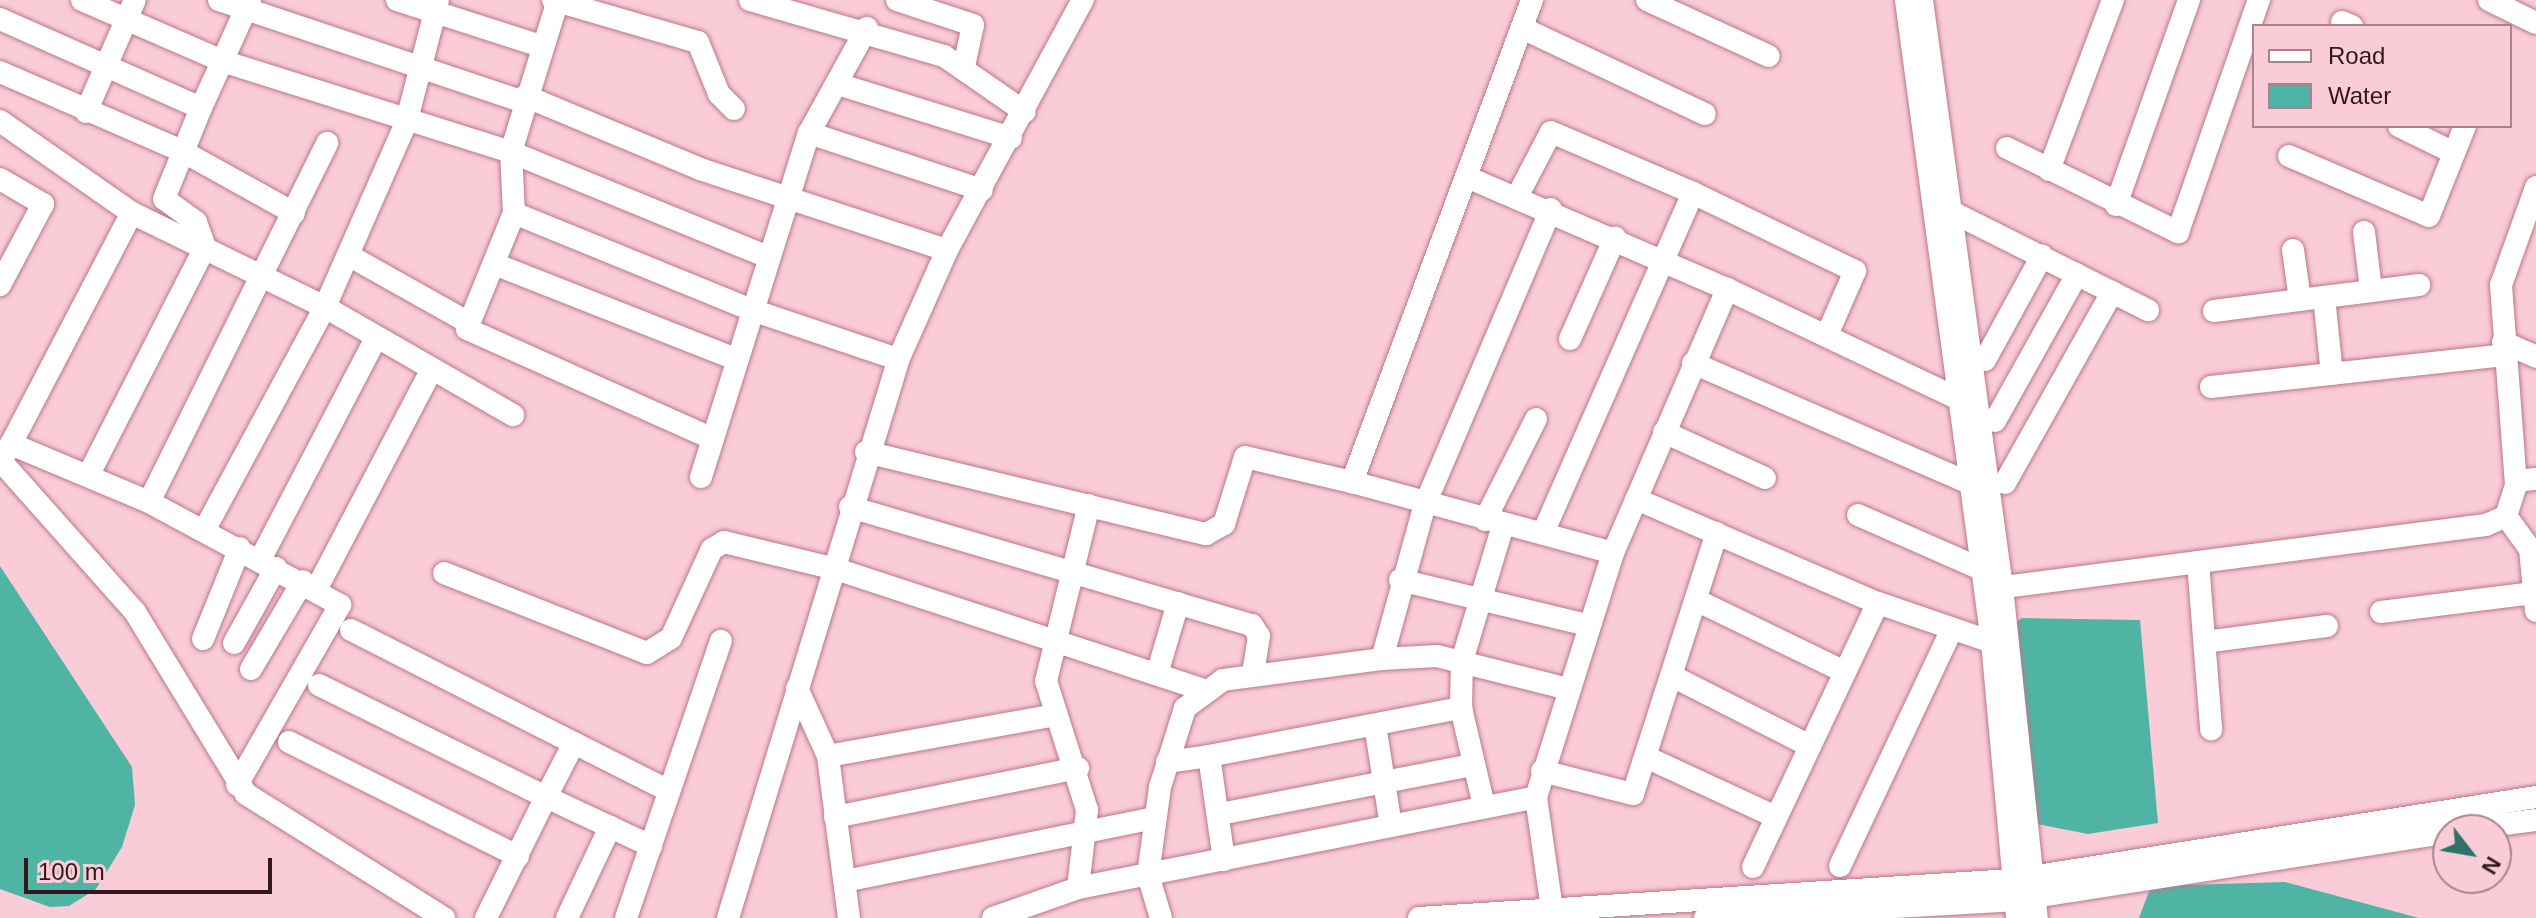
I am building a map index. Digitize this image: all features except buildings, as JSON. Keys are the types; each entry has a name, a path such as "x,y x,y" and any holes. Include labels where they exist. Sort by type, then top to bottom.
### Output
{"street":[{"path":"82,0 131,9 222,61 406,123 511,152 768,257"},
{"path":"219,0 248,5 420,69 525,99 788,200 947,250"},
{"path":"397,0 436,6 541,46"},
{"path":"713,439 472,335 469,323 497,265 514,213 511,152 556,0 698,42 719,94 734,109"},
{"path":"750,0 796,5 867,28 964,66 1025,112"},
{"path":"897,0 973,25 964,66"},
{"path":"728,918 836,569 866,452 898,359 947,250 1011,138 1083,0"},
{"path":"1352,482 1469,178 1532,0"},
{"path":"1647,0 1769,56"},
{"path":"1906,0 1939,205 1989,582 2025,898"},
{"path":"1922,0 1954,397 1965,481 1989,582 1992,642 2025,898"},
{"path":"2049,170 2113,0"},
{"path":"2116,205 2189,0"},
{"path":"2007,148 2172,233 2182,228 2259,0"},
{"path":"2489,0 2536,23"},
{"path":"88,476 205,247 196,222 164,199 182,151 248,5"},
{"path":"205,529 325,307 348,255 406,123 436,6"},
{"path":"86,112 131,9"},
{"path":"0,19 201,108"},
{"path":"701,477 749,309 809,133 841,85 867,28"},
{"path":"1522,28 1705,114"},
{"path":"0,72 86,112 182,151 294,213"},
{"path":"841,85 1011,138"},
{"path":"0,121 132,213 265,272 431,371 513,415"},
{"path":"2403,128 2454,153"},
{"path":"2289,156 2429,216 2464,128"},
{"path":"1517,197 1551,132 1693,193 1855,271 1827,335"},
{"path":"809,133 982,190"},
{"path":"149,502 327,143"},
{"path":"1469,178 1551,209 1827,335 1954,397"},
{"path":"0,179 43,204 0,285"},
{"path":"1858,515 1989,582 2198,562 2486,525 2506,516 2526,480 2504,349 2504,268 2536,187"},
{"path":"1543,533 1693,193"},
{"path":"1939,205 2148,310"},
{"path":"1382,659 1400,580 1425,504 1551,209"},
{"path":"4,455 132,213"},
{"path":"514,213 749,309 898,359"},
{"path":"2364,232 2371,290"},
{"path":"1570,339 1615,238"},
{"path":"2293,250 2300,300"},
{"path":"348,255 469,323"},
{"path":"1985,360 2042,256"},
{"path":"497,265 736,359"},
{"path":"1995,421 2077,274"},
{"path":"2214,311 2419,285"},
{"path":"1552,910 1536,797 1542,771 1587,625 1613,553 1727,289"},
{"path":"2005,483 2112,292"},
{"path":"2324,297 2332,374"},
{"path":"234,643 268,564 376,338"},
{"path":"2211,387 2332,374 2504,349 2536,357"},
{"path":"1693,363 1965,481"},
{"path":"251,669 310,585 431,371"},
{"path":"1484,806 1471,765 1461,708 1462,661 1480,598 1494,522 1536,419"},
{"path":"1664,432 1765,478"},
{"path":"866,452 1206,534 1224,524 1245,457 1352,482 1613,553"},
{"path":"4,455 88,476 149,502 310,585 340,612 237,785"},
{"path":"4,455 135,612 237,785 444,918"},
{"path":"1636,499 1878,603 1992,642"},
{"path":"1078,888 1088,830 1078,768 1055,715 1046,681 1051,639 1089,505"},
{"path":"850,507 1252,625 1259,636 1253,674"},
{"path":"2381,612 2535,602 2530,549 2506,516"},
{"path":"1542,771 1630,795 1646,757 1717,533"},
{"path":"444,573 647,653 671,638 717,544 836,569 1201,689"},
{"path":"203,639 240,548"},
{"path":"2198,562 2211,729"},
{"path":"1400,580 1587,625"},
{"path":"1696,600 1845,672"},
{"path":"1157,674 1178,603"},
{"path":"1753,867 1878,603"},
{"path":"2205,642 2327,626"},
{"path":"1840,866 1952,629"},
{"path":"351,630 669,791"},
{"path":"626,918 721,641"},
{"path":"1161,918 1148,875 1156,818 1167,762 1185,708 1201,689 1253,674 1315,673 1415,654 1462,661 1568,689"},
{"path":"1672,676 1810,746"},
{"path":"319,685 651,846"},
{"path":"797,688 828,756 849,918"},
{"path":"1167,762 1461,708"},
{"path":"828,756 1055,715"},
{"path":"1375,725 1381,782 1391,826"},
{"path":"289,742 518,856"},
{"path":"486,918 574,743"},
{"path":"1209,756 1220,814 1224,860"},
{"path":"1646,757 1776,817"},
{"path":"1220,814 1471,765"},
{"path":"835,817 1078,768"},
{"path":"993,918 1078,888 1536,797"},
{"path":"1419,918 1509,915 1552,910 2025,898 2536,797"},
{"path":"845,881 1156,818"},
{"path":"2512,823 2536,820"},
{"path":"567,918 610,827"},
{"path":"1705,918 2025,898 2432,834"}],"water":[{"path":"0,566 132,767 135,805 122,847 96,889 69,906 50,907 0,889"},
{"path":"2022,618 2140,620 2158,823 2088,834 2032,823 2012,625"},
{"path":"2285,882 2419,918 2139,918 2151,886"}]}
